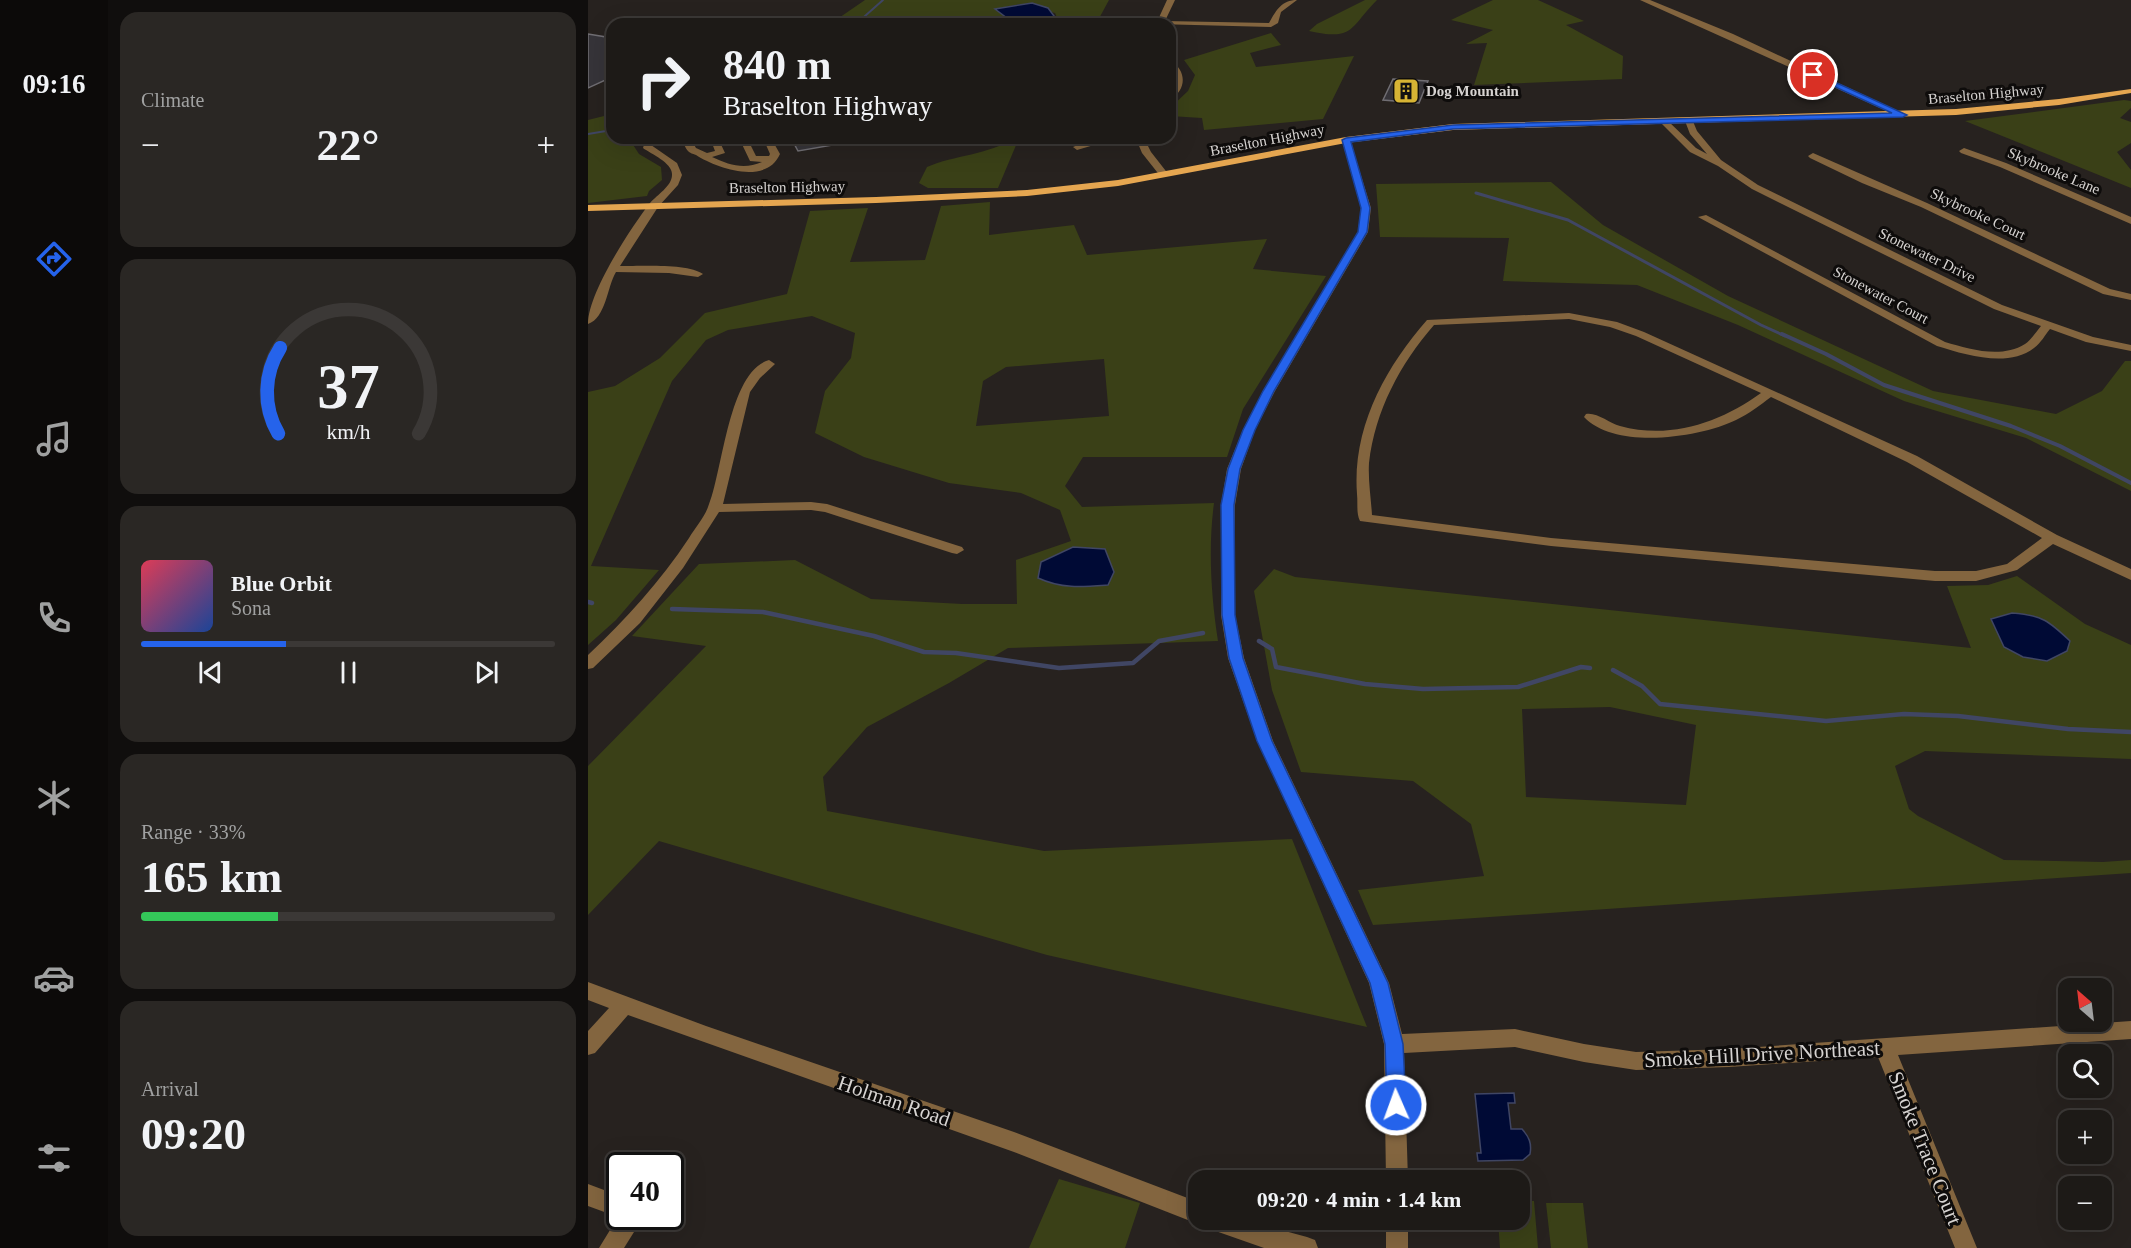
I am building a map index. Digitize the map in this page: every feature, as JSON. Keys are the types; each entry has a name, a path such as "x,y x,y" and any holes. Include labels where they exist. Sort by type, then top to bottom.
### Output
{"main road":[{"name":"Braselton Highway","path":"588,208 975,197 1076,189 1164,175 1346,140 1453,127 1903,115 2009,108 2129,93"}],"street":[{"path":"1163,18 1171,0"},
{"path":"1176,24 1271,25 1278,11 1293,0"},
{"path":"1644,0 1730,36 1903,115"},
{"path":"1176,70 1180,75 1181,83 1176,92"},
{"name":"Stonewater Drive","path":"1689,121 1693,132 1721,164"},
{"name":"Stonewater Drive","path":"1664,122 1693,150 1721,164 1765,193 1998,307 2090,340 2131,348"},
{"path":"1346,140 1366,208 1363,232 1269,391 1249,430 1234,469 1227,516 1228,615 1236,658 1265,741 1379,983 1394,1044 1397,1170"},
{"path":"588,321 594,315 604,283 654,205 673,185 677,175 674,165 646,146 647,144"},
{"path":"689,144 692,150 702,156 732,169 761,165 772,159 775,154 770,144"},
{"path":"702,156 720,153 716,144"},
{"path":"746,144 753,159 772,159"},
{"path":"1077,147 1087,144"},
{"path":"1143,144 1164,175"},
{"name":"Skybrooke Lane","path":"1964,151 2003,165 2131,221"},
{"name":"Skybrooke Court","path":"1813,156 1865,182 1924,205 2107,292 2131,297"},
{"name":"Stonewater Court","path":"1703,217 1941,344 1978,353 2015,351 2030,346 2046,326"},
{"path":"613,269 669,270 698,274"},
{"path":"2052,538 2012,567 1976,576 1935,576 1551,542 1365,518 1363,465 1368,432 1387,383 1409,345 1431,322 1569,316 1595,320 1640,334 1770,392 1912,459 2052,538 2131,575"},
{"path":"588,664 635,619 678,565 715,508 744,392 756,375 769,364"},
{"path":"1590,417 1614,429 1643,433 1674,433 1707,428 1733,417 1770,392"},
{"path":"715,508 811,506 827,508 957,550"},
{"name":"Holman Road","path":"588,991 716,1039 1014,1142 1188,1209"},
{"path":"588,1046 625,1004"},
{"name":"Smoke Hill Drive Northeast","path":"1394,1044 1515,1038 1584,1053 1636,1061 1729,1058 2131,1030"},
{"name":"Smoke Trace Court","path":"1884,1047 1966,1248"},
{"path":"588,1195 606,1202"},
{"path":"610,1248 623,1230"},
{"path":"1242,1230 1306,1248"},
{"path":"1397,1230 1397,1248"}],"green space":[{"path":"865,0 1109,0 1099,18 1057,18 1055,13 1020,4 996,9 1007,18 839,18"},
{"path":"1365,0 1377,0 1350,30 1335,34 1309,31 1317,24"},
{"path":"1493,0 1538,0 1584,21 1566,25 1623,56 1622,79 1474,85 1487,43 1466,44 1493,30 1451,20"},
{"path":"1271,33 1281,45 1250,53 1256,67 1354,56 1323,119 1204,130 1202,118 1176,116 1176,102 1188,91 1195,75 1184,60"},
{"path":"2124,100 2131,101 2131,108 2120,118 2131,122 2131,143 2117,152 2131,170 2131,188 1965,121"},
{"path":"606,116 606,144 633,144 639,154 661,167 662,180 649,191 647,196 588,203 588,120"},
{"path":"1004,144 1016,144 998,188 928,188 919,183 927,167"},
{"path":"1551,182 1603,225 1728,296 1933,391 2056,414 2102,391 2125,361 2131,361 2131,491 2026,438 1904,401 1738,325 1637,285 1503,281 1509,238 1380,237 1376,184"},
{"path":"990,202 989,235 1074,225 1087,255 1267,239 1253,269 1326,276 1243,409 1227,457 1083,457 1065,486 1082,507 1214,503 1211,572 1218,641 1008,648 867,727 823,777 827,811 1044,851 1292,839 1367,1027 1047,955 659,841 588,915 588,766 706,646 632,636 699,564 795,560 871,599 962,604 1017,604 1016,560 1071,541 1060,510 1021,493 949,483 864,457 815,433 825,391 851,358 855,333 812,316 728,330 706,340 672,381 591,566 659,570 616,620 588,645 588,392 615,386 660,358 705,313 787,294 810,211 868,208 850,262 925,260 941,206","holes":["1104,359 1109,416 976,426 983,381 1006,367"]},
{"path":"1274,569 1295,577 1971,648 1947,586 1988,585 2017,576 2085,624 2131,645 2131,759 1925,751 1895,766 1909,809 1918,816 2004,860 2103,862 2131,860 2131,873 1373,925 1358,890 1484,876 1471,824 1413,781 1301,772 1272,690 1254,591","holes":["1610,707 1696,725 1686,805 1526,797 1522,709"]},
{"path":"1059,1179 1140,1203 1125,1248 1029,1248"},
{"path":"1530,1201 1534,1201 1538,1248 1500,1248 1499,1230 1530,1230"},
{"path":"1546,1203 1583,1203 1588,1248 1551,1248"}],"water":[{"path":"1032,3 1048,8 1056,18 1007,18 995,9"},
{"path":"1073,547 1105,549 1114,572 1108,585 1064,586 1038,578 1041,562"},
{"path":"2012,613 2038,617 2056,628 2070,641 2067,651 2047,661 2023,657 2004,647 1991,619"},
{"path":"1514,1093 1515,1103 1508,1103 1511,1129 1522,1129 1530,1143 1530,1154 1523,1160 1478,1161 1477,1153 1481,1153 1475,1094"}],"building":[{"path":"588,34 606,37 606,80 588,88"},
{"name":"Dog Mountain","path":"1393,79 1428,81 1419,103 1383,100"},
{"path":"794,144 839,144 798,151"}],"waterway":[{"path":"863,18 883,0"},
{"path":"588,134 606,131"},
{"path":"1476,193 1568,220 1785,336"},
{"path":"1782,334 1884,385 2011,426 2060,446 2131,483"},
{"path":"588,602 592,603"},
{"path":"672,609 763,612 874,636 924,652 956,653 1059,668 1133,663 1159,641 1203,633"},
{"path":"1259,641 1272,649 1276,667 1365,684 1423,689 1518,687 1581,667 1590,668"},
{"path":"1613,670 1642,686 1660,704 1826,721 1904,714 1958,716 2068,729 2131,732"}],"place":[{"name":"Dog Mountain","path":"1406,91"}],"route":[{"path":"1396,1105 1394,1044 1379,983 1290,799 1265,741 1236,658 1228,615 1226,551 1228,505 1234,469 1249,430 1269,391 1363,232 1366,208 1346,140 1453,127 1903,115 1813,75"}]}
